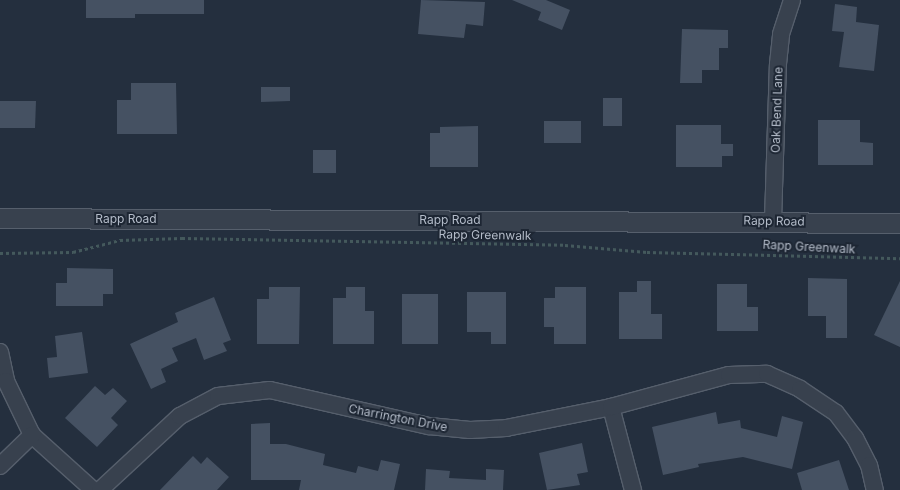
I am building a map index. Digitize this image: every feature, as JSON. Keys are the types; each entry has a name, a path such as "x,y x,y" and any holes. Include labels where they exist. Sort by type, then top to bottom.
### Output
{"street":[{"name":"Oak Bend Lane","path":"773,221 778,64 781,34 792,0"},
{"name":"Rapp Road","path":"0,218 773,221 900,223"},
{"path":"0,352 6,382 32,435 93,490"},
{"name":"Charrington Drive","path":"100,490 180,416 218,396 246,391 270,390 429,426 470,430 506,428 611,407 729,375 767,374 800,389 836,413 855,438 869,465 875,490"},
{"path":"611,407 633,490"},
{"path":"0,466 32,435"}],"path":[{"name":"Rapp Greenwalk","path":"0,253 73,252 120,240 182,238 564,245 647,252 900,258"}],"building":[{"path":"86,0 204,0 204,14 135,14 135,18 86,18"},
{"path":"421,0 485,2 483,26 466,24 464,38 418,34"},
{"path":"512,0 546,0 570,10 562,30 538,20 541,12"},
{"path":"835,4 857,7 856,22 879,25 874,71 839,67 844,32 832,31"},
{"path":"682,29 728,30 728,48 719,48 719,70 702,70 702,83 680,83"},
{"path":"131,83 176,83 177,134 117,134 117,100 131,100"},
{"path":"261,87 290,87 290,101 261,102"},
{"path":"603,98 622,98 622,126 603,126"},
{"path":"0,101 36,101 35,128 0,128"},
{"path":"818,120 860,120 860,142 873,143 873,165 818,165"},
{"path":"544,121 581,121 581,143 544,143"},
{"path":"676,125 721,125 721,144 733,144 733,156 722,156 722,167 676,167"},
{"path":"478,126 478,167 430,167 430,133 440,133 440,127"},
{"path":"313,150 336,150 336,173 313,173"},
{"path":"67,268 113,269 113,294 103,294 103,306 56,306 56,283 67,283"},
{"path":"808,278 847,279 847,338 826,338 826,316 808,316"},
{"path":"637,281 651,281 651,314 662,314 662,339 619,339 619,292 637,292"},
{"path":"900,281 900,347 874,335"},
{"path":"717,284 747,284 747,307 758,307 758,331 717,331"},
{"path":"269,287 300,287 299,344 257,344 257,299 269,299"},
{"path":"346,287 365,287 365,311 374,311 374,344 333,344 333,298 346,298"},
{"path":"555,287 586,287 586,344 554,344 554,327 544,327 544,298 555,298"},
{"path":"467,292 506,292 506,344 491,344 491,332 467,332"},
{"path":"402,294 438,294 438,344 402,344"},
{"path":"214,297 231,340 223,343 227,351 204,360 196,338 172,348 178,361 161,369 166,382 151,389 130,344 178,322 175,313"},
{"path":"82,332 88,373 49,378 47,358 57,357 55,336"},
{"path":"95,386 105,395 113,388 127,401 111,418 118,425 97,447 65,418"},
{"path":"716,412 718,424 740,420 741,428 777,437 782,416 803,422 792,469 743,457 698,464 699,467 663,475 652,427"},
{"path":"270,423 270,444 286,444 325,454 323,465 356,473 358,466 378,471 381,460 400,464 394,490 299,490 301,480 251,480 251,424"},
{"path":"582,443 588,472 577,474 580,485 547,490 539,453"},
{"path":"193,456 201,464 207,457 229,477 217,490 160,490"},
{"path":"839,460 849,490 802,490 797,473"},
{"path":"426,469 450,471 449,478 486,480 486,469 504,470 503,490 425,490"}]}
